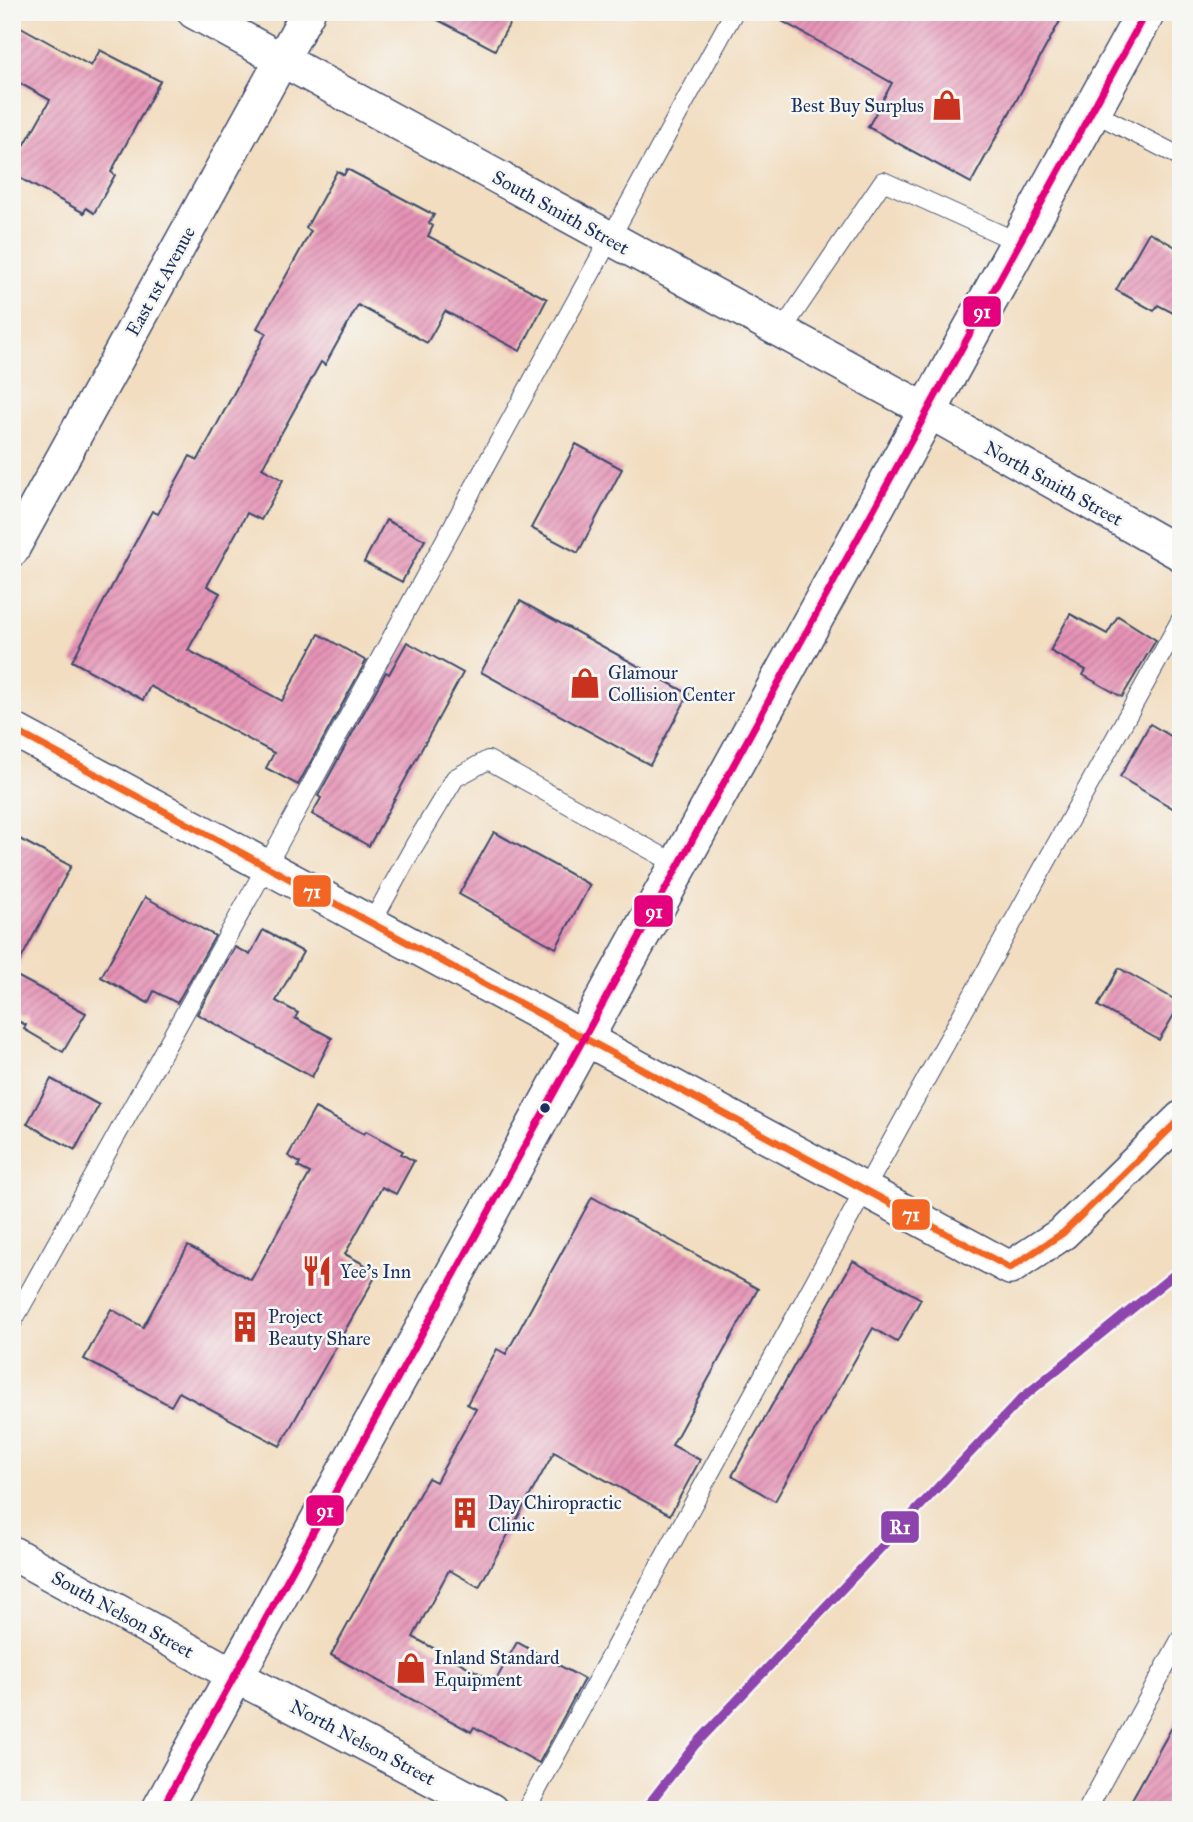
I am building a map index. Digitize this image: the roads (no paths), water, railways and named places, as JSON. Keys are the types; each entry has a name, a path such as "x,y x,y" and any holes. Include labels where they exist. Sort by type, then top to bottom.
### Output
{"main road":[{"path":"161,1810 1146,12"}],"street":[{"name":"South Smith Street","path":"194,12 928,411"},
{"name":"East 1st Avenue","path":"12,550 308,12"},
{"name":"North Smith Street","path":"928,411 1181,554"},
{"path":"12,729 1010,1268 1063,1233 1181,1118"},
{"name":"South Nelson Street","path":"12,1553 234,1675"},
{"name":"North Nelson Street","path":"234,1675 491,1810"}],"lane":[{"path":"12,1323 266,867 734,12"},
{"path":"1091,111 1181,157"},
{"path":"781,332 883,181 1020,243"},
{"path":"526,1810 864,1191 1181,619"},
{"path":"371,924 455,778 488,760 678,865"},
{"path":"1087,1810 1181,1638"}],"place":[{"name":"Best Buy Surplus","path":"947,105"},
{"name":"Glamour Collision Center","path":"585,683"},
{"name":"Yee's Inn","path":"317,1271"},
{"name":"Project Beauty Share","path":"245,1327"},
{"name":"Day Chiropractic Clinic","path":"465,1513"},
{"name":"Inland Standard Equipment","path":"411,1668"}]}
